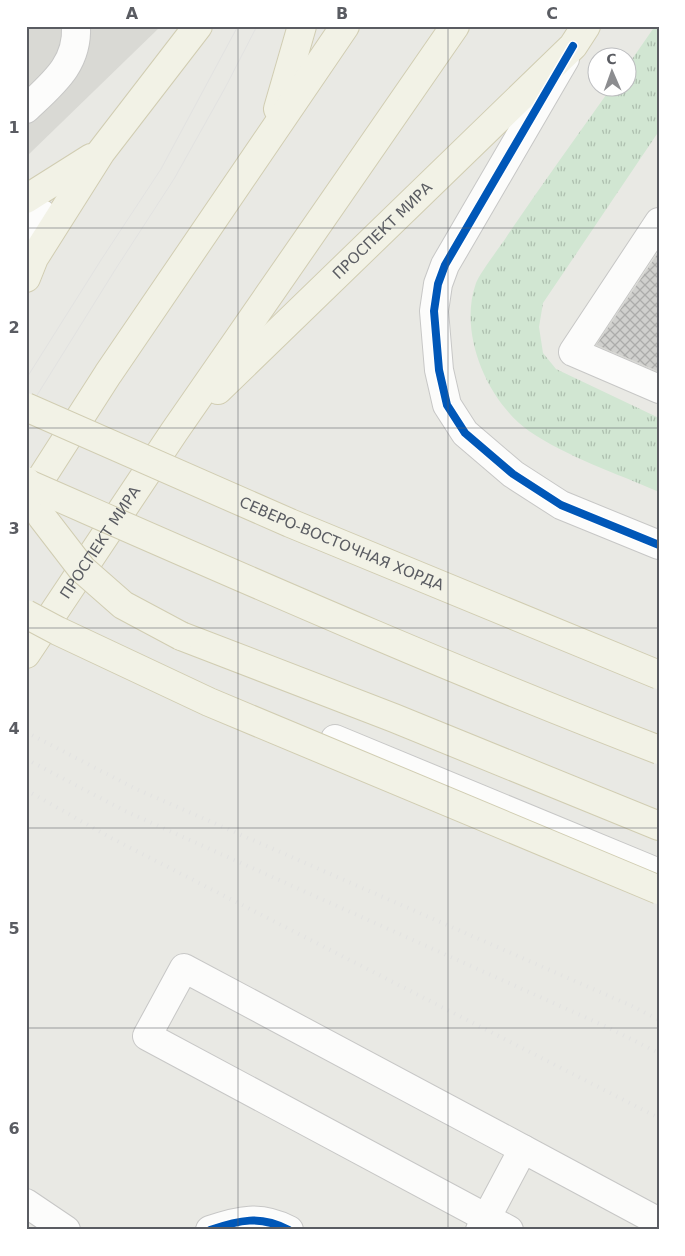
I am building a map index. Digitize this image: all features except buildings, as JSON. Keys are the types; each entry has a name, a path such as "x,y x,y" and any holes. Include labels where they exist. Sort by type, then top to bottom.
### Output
{"main road":[{"path":"26,278 34,258 100,152 198,26"},
{"path":"269,137 302,26"},
{"path":"26,502 108,374 345,26"},
{"name":"ПРОСПЕКТ МИРА","path":"26,654 174,432 456,26"},
{"name":"ПРОСПЕКТ МИРА","path":"174,432 580,36"},
{"path":"31,214 48,187 100,152"},
{"name":"СЕВЕРО-ВОСТОЧНАЯ ХОРДА","path":"26,407 290,523 659,675"},
{"path":"26,482 293,599 587,722 659,750"},
{"path":"26,482 42,517 82,569 123,605 181,636 394,718 659,826"},
{"path":"26,614 209,702 659,890"}],"street":[{"path":"26,109 56,80 72,58 77,39 76,26"},
{"path":"580,36 445,265 438,284 434,311 439,370 447,404 465,433 512,474 561,505 659,545"},
{"path":"659,222 573,352 659,389"},
{"path":"335,740 659,873"},
{"path":"523,1149 492,1226 147,1036 184,968 523,1149 659,1222"},
{"path":"35,1216 66,1230"},
{"path":"210,1230 233,1222 256,1220 277,1224 289,1230"}],"shaded area":[{"path":"26,26 161,26 26,157"}],"green space":[{"path":"655,26 659,26 659,131 543,303 539,327 543,353 556,369 659,418 659,492 559,449 529,431 514,418 500,402 489,384 474,344 471,323 471,302 476,283 482,272 604,98 638,98 638,51"}],"tram line":[{"path":"26,379 161,169 238,26"},
{"path":"26,413 174,179 257,26"}],"railway":[{"path":"26,732 134,788 632,1006 659,1020"},
{"path":"26,759 125,811 607,1027 659,1053"},
{"path":"26,790 113,839 659,1118"}],"cycle path":[{"path":"573,46 445,265 438,284 434,311 439,370 447,405 465,433 513,474 561,505 659,545"},
{"path":"210,1230 250,1221 268,1222 289,1230"}]}
